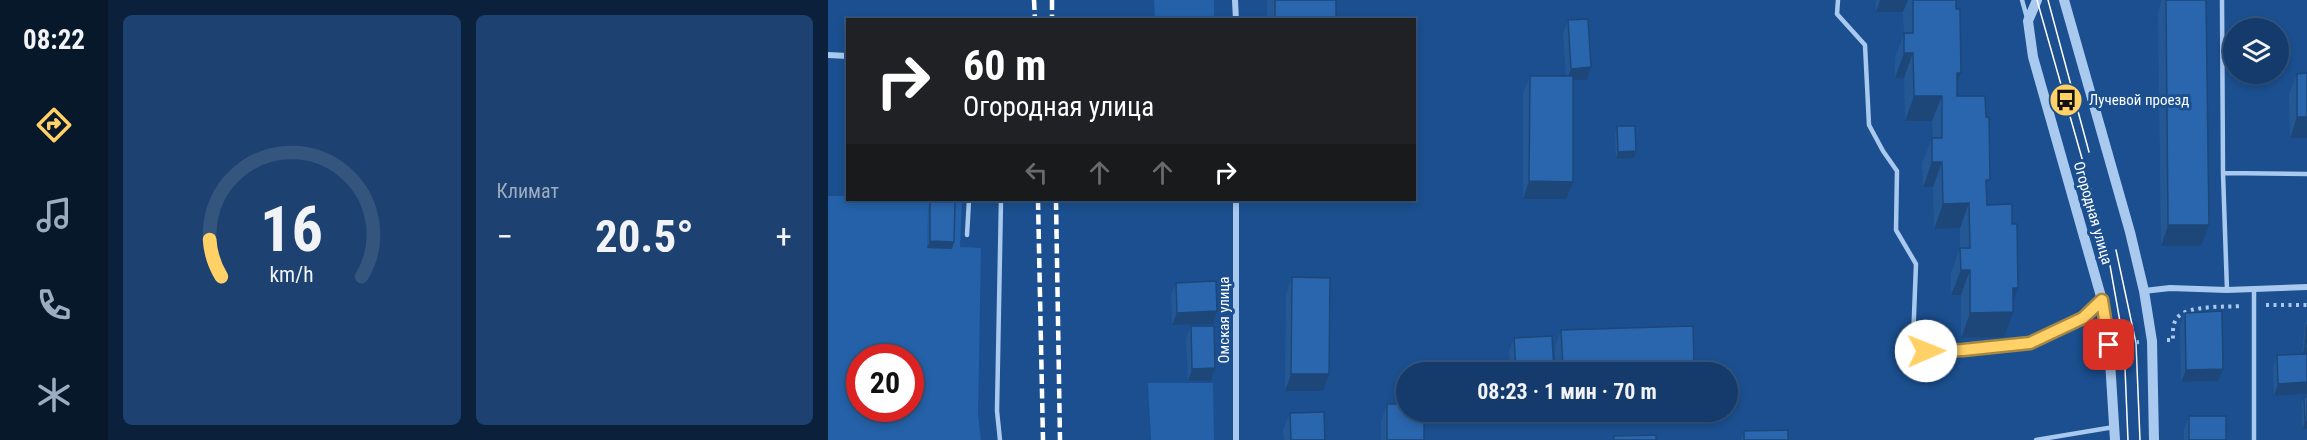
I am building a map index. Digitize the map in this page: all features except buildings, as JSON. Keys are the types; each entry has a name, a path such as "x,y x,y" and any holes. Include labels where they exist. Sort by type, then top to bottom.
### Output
{"street":[{"path":"1235,0 1236,18"},
{"name":"Огородная улица","path":"2037,0 2028,21 2032,57 2102,300 2109,345 2115,440"},
{"name":"Огородная улица","path":"2064,0 2130,232 2144,291 2152,341 2154,440"},
{"path":"828,55 846,56"},
{"name":"Омская улица","path":"1236,201 1236,440"},
{"path":"2144,291 2170,288 2227,290 2307,287"}],"lane":[{"path":"1838,0 1837,14 1865,45 1869,125 1897,171 1896,230 1916,264 1913,341 1926,351 1963,350 2030,343 2083,318 2102,300"},
{"path":"2022,0 2028,21"},
{"path":"2222,0 2223,173 2227,290"},
{"path":"2223,173 2307,174"},
{"path":"967,236 969,201"},
{"path":"1000,440 997,411 1001,201"},
{"path":"2254,288 2254,440"},
{"path":"2037,440 2115,426"}],"path":[{"path":"2173,340 2173,326 2178,316 2190,310 2254,305 2307,305"}],"shaded area":[{"path":"1154,0 1214,0 1214,18 1155,18"},
{"path":"828,196 846,196 846,201 962,201 960,247 981,248 978,415 981,440 828,440"},
{"path":"1148,383 1213,383 1214,440 1151,440"}],"tram line":[{"path":"2037,0 2106,243 2124,344 2128,440"},
{"path":"2048,0 2089,152"},
{"path":"2116,250 2136,343 2140,440"}],"railway":[{"path":"1034,0 1035,18"},
{"path":"1052,0 1052,18"},
{"path":"1038,201 1043,440"},
{"path":"1056,201 1060,440"}],"place":[{"name":"Лучевой проезд","path":"2066,100"}],"route":[{"path":"1926,351 1963,350 2030,343 2083,318 2102,300 2109,345"}]}
